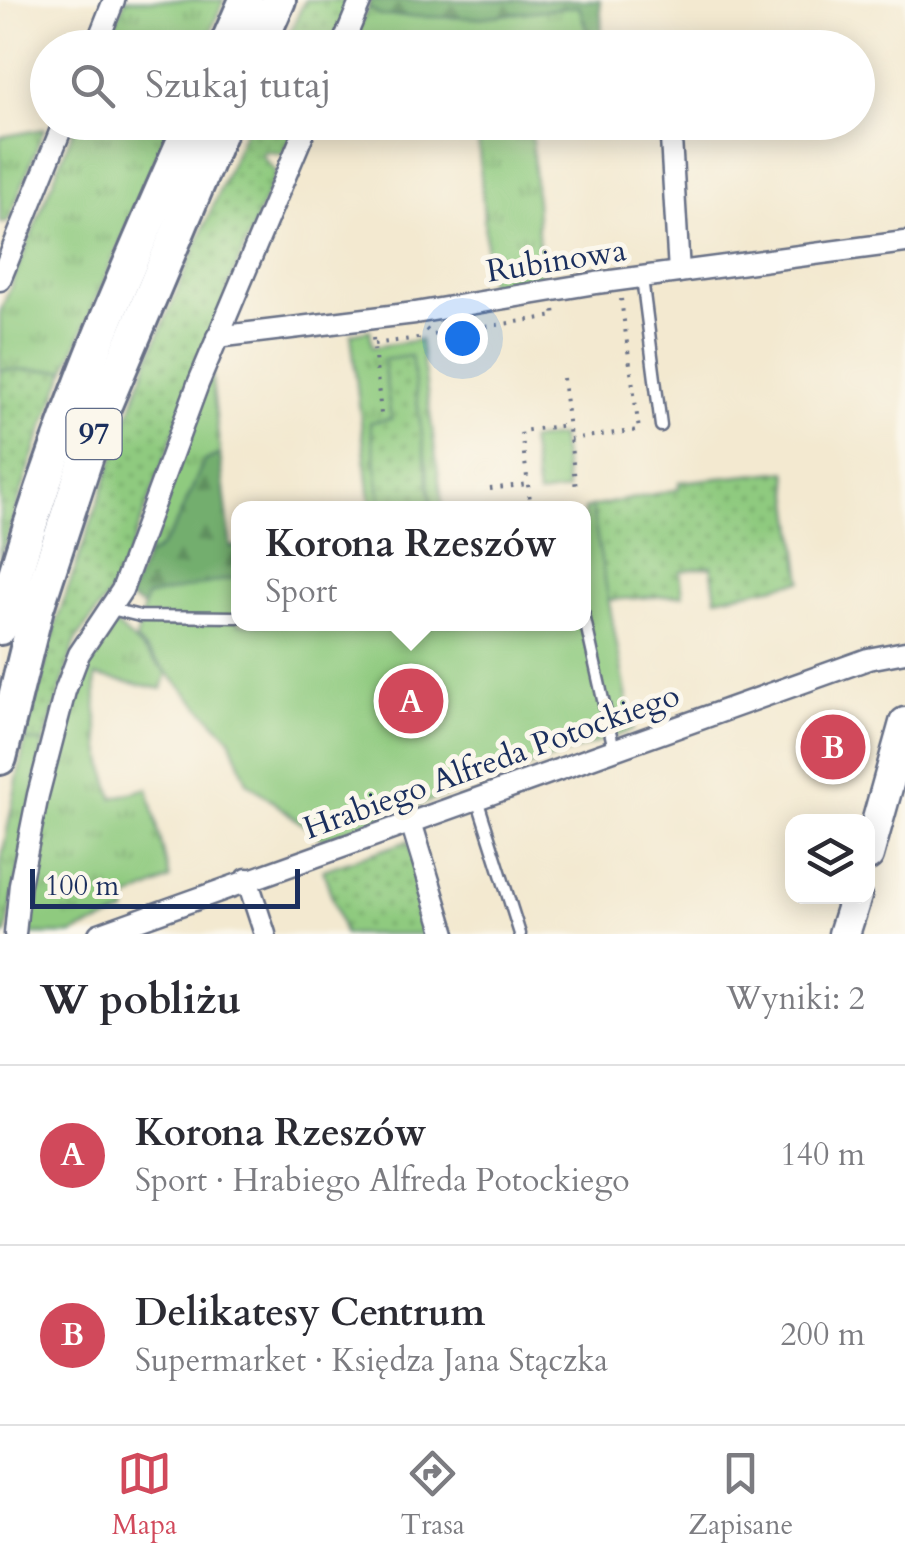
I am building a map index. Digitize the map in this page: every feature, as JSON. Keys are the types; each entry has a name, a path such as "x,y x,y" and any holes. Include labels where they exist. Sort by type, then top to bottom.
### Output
{"main road":[{"path":"233,30 246,0"},
{"path":"266,30 279,0"},
{"name":"97","path":"0,628 39,501 91,354 184,140"},
{"name":"97","path":"0,758 37,608 100,420 217,140"}],"street":[{"path":"102,30 114,0"},
{"path":"348,30 361,0"},
{"path":"0,280 57,140"},
{"path":"15,934 20,884 64,691 79,654 122,590 217,337 300,140"},
{"path":"671,140 678,272"},
{"name":"Rubinowa","path":"217,337 905,242"},
{"name":"Hrabiego Alfreda Potockiego","path":"99,934 868,658 905,652"},
{"path":"875,830 905,722"},
{"path":"411,822 445,934"},
{"path":"247,879 265,934"},
{"path":"844,934 853,904"}],"lane":[{"path":"642,276 661,426"},
{"path":"110,608 140,616 231,617"},
{"path":"588,631 614,749"},
{"path":"476,798 520,934"}],"path":[{"path":"570,438 639,430 618,280"},
{"path":"374,344 418,338 416,321 432,335 556,316 552,290"},
{"path":"371,318 381,414"},
{"path":"563,378 576,488"},
{"path":"531,501 520,431 568,424"},
{"path":"490,490 528,484"}],"green space":[{"path":"125,0 224,0 211,30 113,30"},
{"path":"305,0 351,0 338,30 291,30"},
{"path":"370,0 600,0 602,30 587,30 579,6 476,18 381,16 368,7"},
{"path":"579,6 587,30 358,30 368,7 476,17"},
{"path":"30,132 30,140 40,140 8,222 0,223 0,137"},
{"path":"69,140 164,140 66,370 0,370 0,313"},
{"path":"241,140 289,140 283,154 265,151 261,155 276,172 124,567 76,640 44,743 25,740 57,620 148,360"},
{"path":"478,140 532,140 541,280 489,288"},
{"path":"370,330 372,347 420,340 442,501 370,501 351,334"},
{"path":"411,356 431,501 381,501 370,422 391,419 383,360"},
{"path":"0,370 66,370 0,559"},
{"path":"211,370 220,454 204,461 172,530 164,543 146,557"},
{"path":"560,436 567,491 538,495 530,440"},
{"path":"220,454 231,579 146,597 144,607 128,598 146,557 155,552 172,530 204,461"},
{"path":"787,471 802,581 716,598 711,566 680,571 683,595 608,600 591,507 679,489 679,482"},
{"path":"591,507 633,730 322,839 247,782 230,738 136,640 146,597 231,579 231,631 591,631"},
{"path":"118,626 167,673 162,689 96,676 102,753 113,798 148,788 170,879 128,899 126,913 71,934 24,934 42,818 74,693 106,627"},
{"path":"25,740 44,743 6,934 0,934 0,867"},
{"path":"408,841 436,934 344,934 323,870"}],"place":[{"name":"Korona Rzeszów","path":"411,701"},
{"name":"Delikatesy Centrum","path":"833,747"}]}
